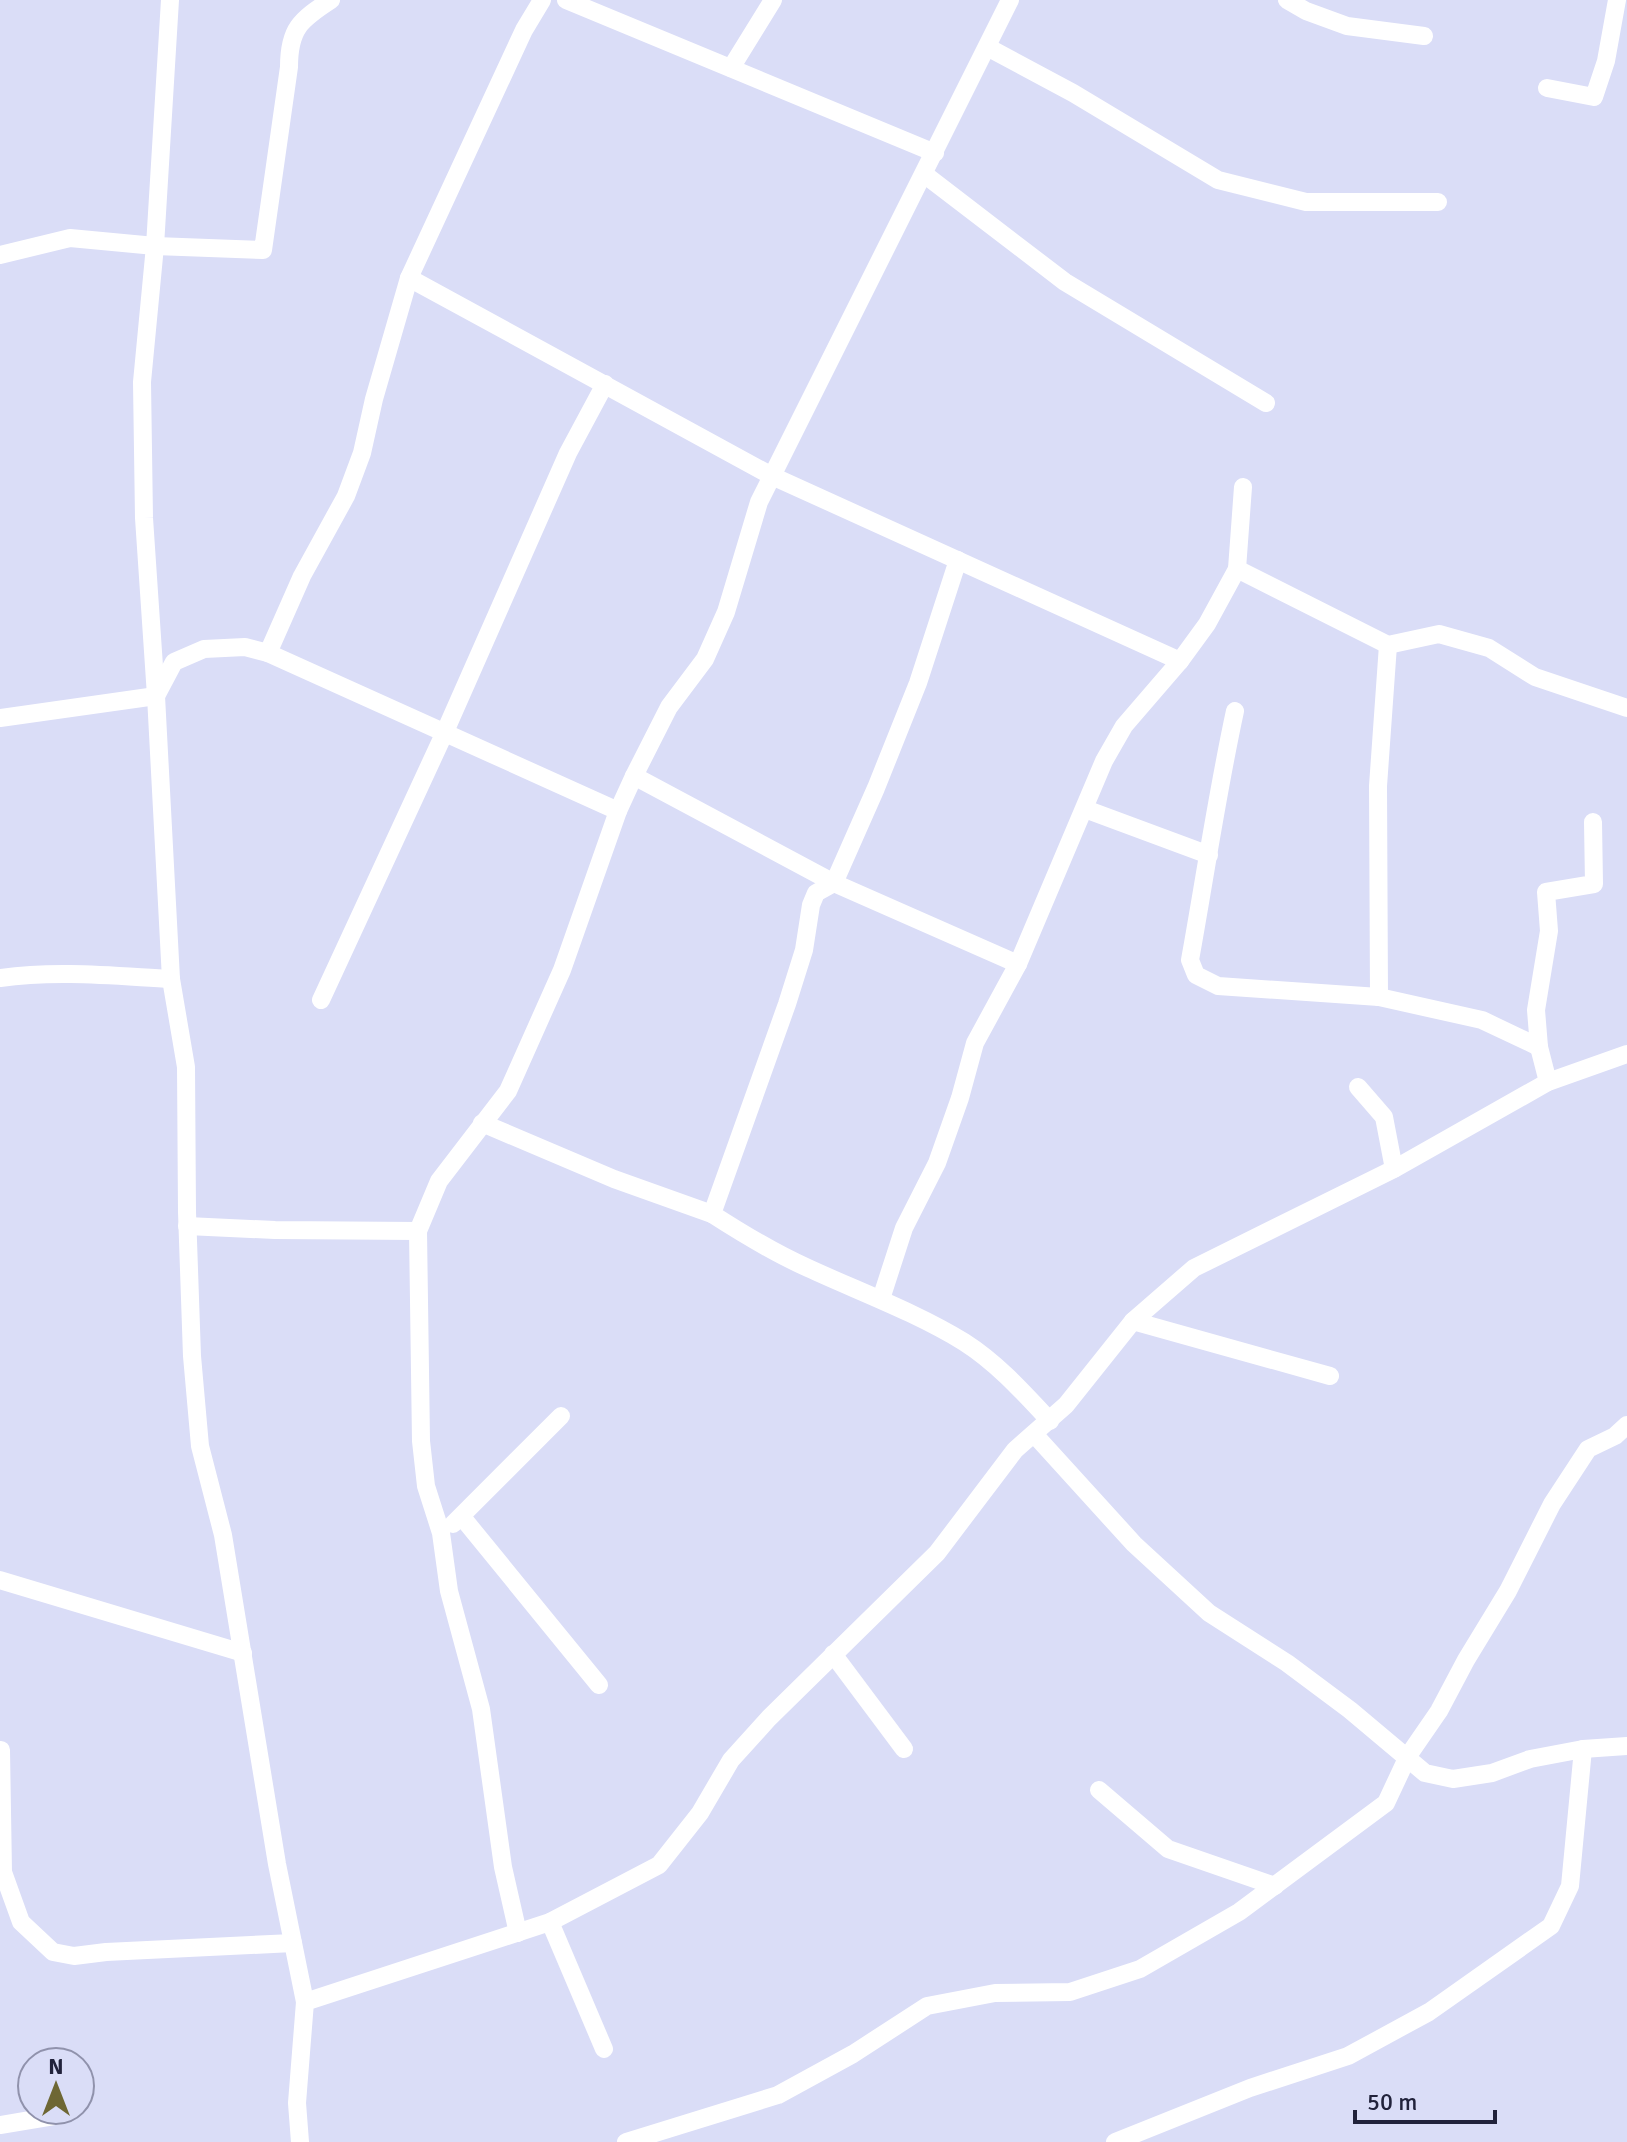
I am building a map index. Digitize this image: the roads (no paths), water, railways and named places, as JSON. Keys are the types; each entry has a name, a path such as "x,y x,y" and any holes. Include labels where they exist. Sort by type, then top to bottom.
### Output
{"street":[{"path":"170,0 155,246 142,382 144,518 171,979 186,1067 192,1356 200,1446 223,1535 277,1864 305,2002 297,2103 300,2142"},
{"path":"0,255 70,238 155,246 263,250 289,67 289,45 301,20 331,0"},
{"path":"268,653 302,576 346,496 362,453 374,399 409,278 524,30 542,0"},
{"path":"566,0 935,153"},
{"path":"731,68 773,0"},
{"path":"518,1933 503,1867 481,1709 449,1591 441,1533 426,1486 421,1441 418,1231 439,1181 508,1091 562,970 618,811 669,707 705,659 726,612 759,502 989,48 1010,0"},
{"path":"1287,0 1306,11 1347,26 1424,36"},
{"path":"1547,88 1594,97 1606,61 1617,0"},
{"path":"989,48 1073,93 1218,180 1306,202 1438,202"},
{"path":"924,174 1065,282 1266,403"},
{"path":"409,278 772,476 1180,661"},
{"path":"321,1000 444,734 568,453 605,384"},
{"path":"881,1299 904,1228 937,1163 975,1043 1018,964 1104,761 1124,726 1180,661 1207,624 1237,569 1243,487"},
{"path":"712,1214 787,1004 804,950 811,905 816,893 834,883 876,788 918,683 958,560"},
{"path":"1237,569 1388,645 1439,634 1489,648 1535,677 1627,708"},
{"path":"1379,997 1378,786 1388,645"},
{"path":"156,696 174,662 204,649 245,647 268,653 618,811"},
{"path":"0,718 156,696"},
{"path":"1235,711 1216,801 1190,960 1196,975 1218,986 1379,997 1482,1020 1539,1047"},
{"path":"634,776 834,883 1018,964"},
{"path":"1085,809 1209,855"},
{"path":"1548,1082 1539,1047 1536,1010 1549,931 1546,892 1594,884 1593,822"},
{"path":"0,978 31,974 85,974 171,979"},
{"path":"305,2002 550,1922 659,1865 700,1813 731,1760 769,1718 937,1553 1015,1450 1066,1405 1133,1321 1194,1268 1394,1169 1548,1082 1627,1054"},
{"path":"1358,1087 1384,1117 1394,1169"},
{"path":"482,1123 614,1179 712,1214 807,1268 881,1299 963,1342 1001,1370 1050,1421"},
{"path":"187,1226 418,1231"},
{"path":"1133,1321 1330,1376"},
{"path":"441,1533 462,1517 561,1416"},
{"path":"626,2142 778,2095 853,2054 927,2006 995,1993 1070,1992 1140,1969 1239,1912 1386,1803 1408,1756 1439,1711 1508,1591 1552,1504 1588,1449 1615,1436 1627,1425"},
{"path":"1034,1434 1134,1544 1209,1613 1287,1663 1408,1756 1425,1773 1453,1779 1492,1773 1530,1759 1583,1749 1627,1746"},
{"path":"462,1517 599,1685"},
{"path":"0,1580 243,1653"},
{"path":"833,1654 904,1749"},
{"path":"1115,2142 1250,2088 1348,2056 1387,2037 1429,2012 1551,1926 1570,1886 1583,1749"},
{"path":"1,1750 3,1872 21,1922 53,1952 74,1956 293,1943"},
{"path":"1099,1790 1168,1849 1275,1886"},
{"path":"550,1922 604,2049"}]}
